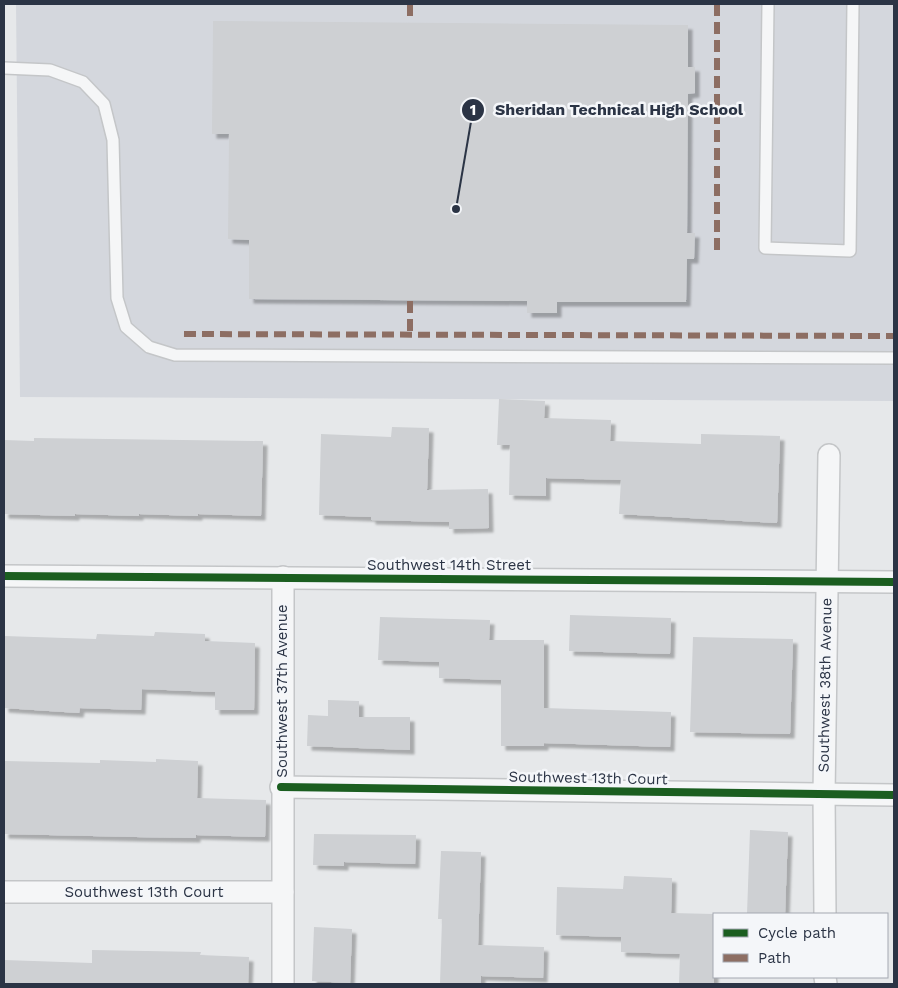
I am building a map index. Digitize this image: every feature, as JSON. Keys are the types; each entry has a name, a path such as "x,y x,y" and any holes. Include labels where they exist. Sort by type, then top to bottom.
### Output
{"street":[{"name":"Southwest 38th Avenue","path":"825,913 824,794 829,455"},
{"name":"Southwest 14th Street","path":"4,576 894,582"},
{"name":"Southwest 37th Avenue","path":"283,577 281,787 283,984"},
{"name":"Southwest 13th Court","path":"281,787 894,795"},
{"name":"Southwest 13th Court","path":"4,892 283,892"}],"lane":[{"path":"768,4 765,248 850,251 853,4"},
{"path":"4,68 50,70 83,82 104,104 113,140 117,298 126,327 149,347 175,355 894,358"}],"shaded area":[{"path":"16,4 894,4 894,401 20,397"}],"building":[{"path":"213,21 688,25 688,67 695,67 695,93 688,94 687,233 695,233 694,259 687,259 686,302 557,302 557,313 527,313 527,301 249,299 249,240 228,239 229,134 212,134"},
{"path":"499,399 545,401 544,418 611,420 610,441 701,444 701,434 780,436 777,523 619,514 621,480 546,478 546,496 509,495 510,445 497,445"},
{"path":"392,427 429,428 427,490 488,489 489,528 449,529 449,522 371,520 371,517 319,515 321,434 391,437"},
{"path":"34,438 263,441 261,516 198,514 198,516 139,514 139,516 75,514 75,516 4,514 4,440 34,441"},
{"path":"570,615 671,618 670,654 569,651"},
{"path":"380,617 490,620 489,640 544,640 544,708 671,712 670,747 544,743 544,746 501,746 501,680 439,678 439,662 378,660"},
{"path":"155,632 205,634 205,641 255,643 254,710 215,710 215,692 142,689 141,710 80,708 79,713 4,708 4,636 96,639 97,634 154,636"},
{"path":"693,637 793,639 790,734 690,732"},
{"path":"328,700 359,701 359,717 410,717 410,750 307,746 308,715 328,716"},
{"path":"156,759 198,761 197,798 266,800 265,837 196,835 196,838 4,834 4,761 100,763 100,760 156,762"},
{"path":"750,830 788,832 785,913 747,913"},
{"path":"314,834 416,835 415,864 344,862 344,866 313,865"},
{"path":"441,851 481,852 478,945 544,947 543,978 481,976 481,984 440,984 442,919 438,919"},
{"path":"624,876 672,878 671,913 713,914 714,984 679,984 680,954 621,952 621,937 556,935 557,887 623,889"},
{"path":"314,927 352,929 350,983 312,981"},
{"path":"92,950 201,952 200,955 249,957 248,984 4,984 4,960 92,963"}],"marked path":[{"path":"410,4 410,22"},
{"path":"717,4 717,250"},
{"path":"410,301 410,335"},
{"path":"184,334 894,336"}],"cycle path":[{"path":"4,576 894,582"},
{"path":"281,787 894,795"}],"place":[{"name":"Sheridan Technical High School","path":"456,209"}]}
